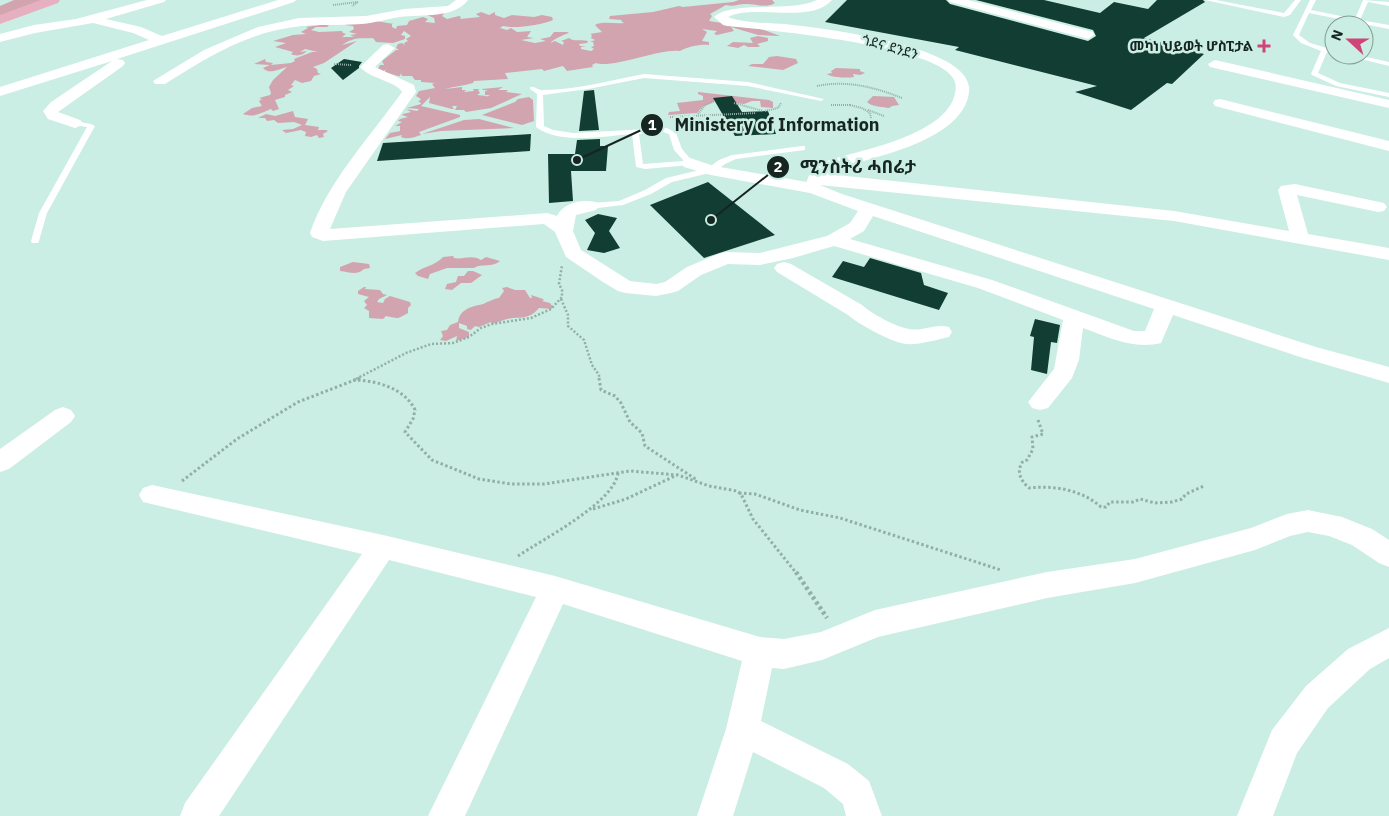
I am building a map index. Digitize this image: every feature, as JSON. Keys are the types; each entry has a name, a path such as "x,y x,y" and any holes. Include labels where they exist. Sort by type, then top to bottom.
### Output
{"main road":[{"path":"0,20 54,0"}],"street":[{"path":"0,38 34,29 93,19 160,0"},
{"path":"1,100 159,40 288,0"},
{"path":"160,81 187,63 210,52 259,32 286,24 313,20 375,19 399,14 450,9 458,6 462,0"},
{"name":"ጎደና ደንደን","path":"811,174 874,153 927,132 945,120 960,104 964,87 959,77 950,68 911,52 875,41 822,31 727,22 720,17 726,13 738,10 806,7 826,0"},
{"path":"954,0 1088,35"},
{"path":"93,19 137,30 159,40"},
{"path":"75,123 53,116 50,112 56,105 98,75 159,40"},
{"path":"388,48 366,67 378,75 405,85 409,88 409,92 364,156 334,194 326,211 318,238 547,218 557,222 565,234 573,253 625,287 656,290 671,287 694,271 725,258 760,259 834,240 857,227 869,208"},
{"path":"1215,64 1389,104"},
{"path":"1220,103 1389,146"},
{"path":"690,163 711,170 811,174 830,196 1308,352 1389,375"},
{"path":"711,170 811,174 1174,216 1389,254"},
{"path":"1300,238 1287,190 1295,189 1378,207"},
{"path":"565,234 565,215 568,211 574,208 590,206"},
{"path":"834,240 985,284 1132,338 1153,338 1166,306"},
{"path":"784,268 788,259 796,251"},
{"path":"985,284 1013,255"},
{"path":"760,259 784,268 855,310 864,318 907,337 941,332"},
{"path":"1040,402 1064,372 1068,360 1074,317"},
{"path":"0,462 63,416"},
{"path":"157,496 383,547 555,589 760,652 784,654 822,646 875,624 1047,585 1135,571 1255,538 1286,525 1308,521 1332,525 1362,537 1389,555"},
{"path":"198,816 383,547"},
{"path":"446,816 555,589"},
{"path":"1256,816 1284,742 1317,697 1359,659 1389,642"},
{"path":"714,816 743,729 760,652"},
{"path":"743,729 836,776 857,793 864,816"}],"lane":[{"path":"1208,0 1284,15 1288,14 1298,0"},
{"path":"1313,0 1296,35 1306,43 1324,50"},
{"path":"1360,15 1366,0 1389,4"},
{"path":"1307,11 1327,15"},
{"path":"1374,24 1389,27"},
{"path":"1324,52 1314,74 1316,77 1389,96"},
{"path":"1374,61 1389,64"},
{"path":"532,88 540,93 588,87 644,76 748,84 821,99"},
{"path":"540,93 540,127 549,132 561,136 664,130 672,133 678,150 690,163"},
{"path":"35,241 43,213 91,126 75,123"},
{"path":"635,132 639,165 645,167 690,163"},
{"path":"590,206 620,203 648,192 669,180 711,170 722,162 735,157 802,148"}],"path":[{"path":"357,1 363,0"},
{"path":"782,91 805,89 832,83 850,83 902,98"},
{"path":"821,99 862,108 884,116"},
{"path":"698,115 704,107 715,102"},
{"path":"734,103 763,111"},
{"path":"745,105 746,113"},
{"path":"862,108 870,113 872,123"},
{"path":"157,496 236,439 298,402 374,371 406,353 431,344 456,342 492,324 531,318 551,309 561,299 563,293 559,284 565,234"},
{"path":"561,299 569,319 568,326 584,340 590,353 592,365 599,375 599,386 602,390 615,396 622,403 630,422 642,433 645,446 699,482"},
{"path":"353,380 379,382 406,398 415,410 405,432 407,436 425,454 430,456 432,460 479,479 511,484 544,484 630,471 678,475 709,486 739,493 755,494 800,510 840,518 1047,585"},
{"path":"1040,402 1037,416 1042,434 1032,437 1033,449 1027,460 1023,461 1018,470 1022,481 1029,488 1046,486 1078,493 1091,498 1101,508 1106,507 1110,502 1133,502 1140,499 1155,503 1172,502 1182,499 1186,494 1204,486"},
{"path":"592,509 617,480 619,472"},
{"path":"489,573 592,509 626,498 678,475"},
{"path":"739,493 754,519 790,564 833,626 845,636"}],"shaded area":[{"path":"14,0 44,0 0,17 0,6"},
{"path":"739,0 772,0 775,3 768,6 749,4 726,5 710,14 712,16 709,21 761,29 780,36 758,35 731,27 734,31 717,35 714,34 717,31 702,29 707,32 702,41 709,42 709,45 694,46 680,51 661,52 613,63 596,63 592,65 593,67 567,71 563,66 544,71 542,69 505,73 508,79 474,81 470,84 445,89 462,87 462,90 466,90 464,92 480,89 478,90 480,93 477,95 486,97 490,95 485,95 485,91 488,90 482,89 503,87 498,90 508,90 506,92 522,94 491,108 466,112 464,110 455,110 457,106 452,106 454,109 452,109 429,103 430,97 421,106 460,115 460,117 419,132 421,135 414,137 403,138 401,137 402,135 385,139 390,133 400,131 400,126 395,126 402,122 398,121 400,119 408,117 402,115 411,112 406,109 417,111 419,109 407,108 421,104 418,102 421,99 416,96 419,91 435,88 432,84 435,83 421,82 421,80 415,80 412,76 402,76 401,73 398,76 385,72 386,69 384,71 378,69 380,65 384,65 382,61 396,50 399,50 396,48 398,44 402,43 405,45 404,43 408,41 406,39 411,36 404,31 401,35 405,36 405,39 393,43 376,42 373,38 358,38 347,42 342,45 357,41 324,63 313,67 321,74 314,76 311,81 302,83 295,80 291,85 294,86 288,90 292,92 285,95 285,97 275,100 279,109 273,111 271,109 254,115 243,114 252,108 262,106 259,101 262,99 259,98 270,95 269,87 273,80 287,67 268,71 263,68 270,65 254,64 265,59 266,62 273,63 271,65 291,63 295,61 294,59 312,52 318,52 305,49 300,52 307,51 304,54 295,55 291,54 293,52 275,47 286,43 273,41 293,35 306,34 301,32 308,28 306,27 327,24 329,25 327,27 316,27 311,30 319,32 342,31 346,34 342,37 354,37 350,35 357,34 349,32 354,29 353,26 345,25 376,21 394,24 392,24 392,27 396,29 397,26 407,25 409,21 423,17 428,19 425,22 435,23 434,18 427,15 445,12 442,16 447,19 459,16 461,17 460,19 480,17 476,14 481,12 489,15 495,12 495,15 504,18 512,15 534,17 542,15 552,17 553,20 528,26 503,26 500,28 507,30 511,28 517,32 531,31 527,37 534,38 521,40 535,43 546,41 540,39 550,37 554,32 567,32 569,33 550,43 555,41 563,45 564,42 561,41 569,38 585,40 588,41 587,43 579,44 580,46 586,46 581,47 581,49 591,51 594,49 591,47 594,46 593,42 590,42 595,40 591,38 592,35 590,34 602,32 595,25 624,23 622,20 609,19 610,16"},
{"path":"758,36 768,38 768,41 757,44 760,46 758,47 744,45 738,48 727,46 733,42 753,43 750,38"},
{"path":"777,56 796,59 798,63 783,70 748,66 763,64 769,57"},
{"path":"836,68 860,69 860,71 865,73 860,75 853,74 854,77 848,78 827,74 832,73 831,71"},
{"path":"698,92 769,100 773,102 773,108 761,107 760,101 744,104 715,101 702,107 697,113 668,115 669,112 680,111 677,103 703,100 703,96 698,94"},
{"path":"873,96 894,97 899,105 889,108 872,105 867,102"},
{"path":"529,97 533,100 534,121 522,125 482,115 515,102 518,99"},
{"path":"293,111 295,117 308,119 305,125 319,127 318,130 328,131 323,134 324,137 319,138 317,135 305,136 306,132 301,130 286,133 282,130 293,129 302,125 294,122 278,123 274,120 267,121 265,118 258,118 266,114 275,116"},
{"path":"479,119 514,128 441,131 422,134 464,120"},
{"path":"453,256 454,258 474,257 481,260 486,257 500,261 474,268 447,268 430,274 428,279 415,273 443,257"},
{"path":"353,262 369,264 370,268 356,273 340,271 340,267"},
{"path":"468,271 482,275 471,283 461,283 452,290 445,289 447,284 456,282 458,276 464,276"},
{"path":"366,287 365,289 380,290 383,294 387,295 377,302 383,303 390,296 410,302 411,305 408,308 408,313 398,318 386,316 383,319 369,318 369,311 364,308 367,305 364,301 369,297 358,294 358,291"},
{"path":"507,287 515,290 525,290 530,298 532,298 531,295 543,299 542,301 550,303 553,307 551,309 539,308 526,317 492,324 491,322 479,327 475,326 471,330 459,323 459,328 469,332 469,337 456,341 457,336 446,341 440,340 443,336 441,331 447,330 450,325 458,322 460,315 465,310 499,298 504,291 502,288"}],"building":[{"path":"847,0 946,0 950,4 1088,41 1096,36 1093,30 976,0 1044,0 1100,13 1114,2 1148,9 1157,0 1203,0 1205,2 1144,38 1204,54 1172,84 1167,83 1131,110 1075,92 1097,86 955,50 959,47 825,22"},
{"path":"344,59 362,62 359,68 343,80 331,68"},
{"path":"594,90 599,130 579,131 584,91"},
{"path":"732,96 742,112 768,111 776,134 735,136 713,98"},
{"path":"531,134 530,151 377,161 383,143"},
{"path":"600,139 600,146 608,146 606,171 571,171 573,201 549,203 548,154 575,154 577,140"},
{"path":"708,182 775,235 704,258 650,205"},
{"path":"598,214 617,218 609,231 620,248 604,253 587,250 595,233 585,220"},
{"path":"870,258 921,273 924,285 948,293 939,310 832,277 843,261 864,267"},
{"path":"1035,319 1060,325 1057,343 1051,342 1047,374 1031,370 1034,337 1030,336"}],"place":[{"name":"መካነ ህይወት ሆስፒታል","path":"1264,46"},
{"name":"Ministery of Information","path":"577,160"},
{"name":"ሚንስትሪ ሓበሬታ","path":"711,220"}]}
